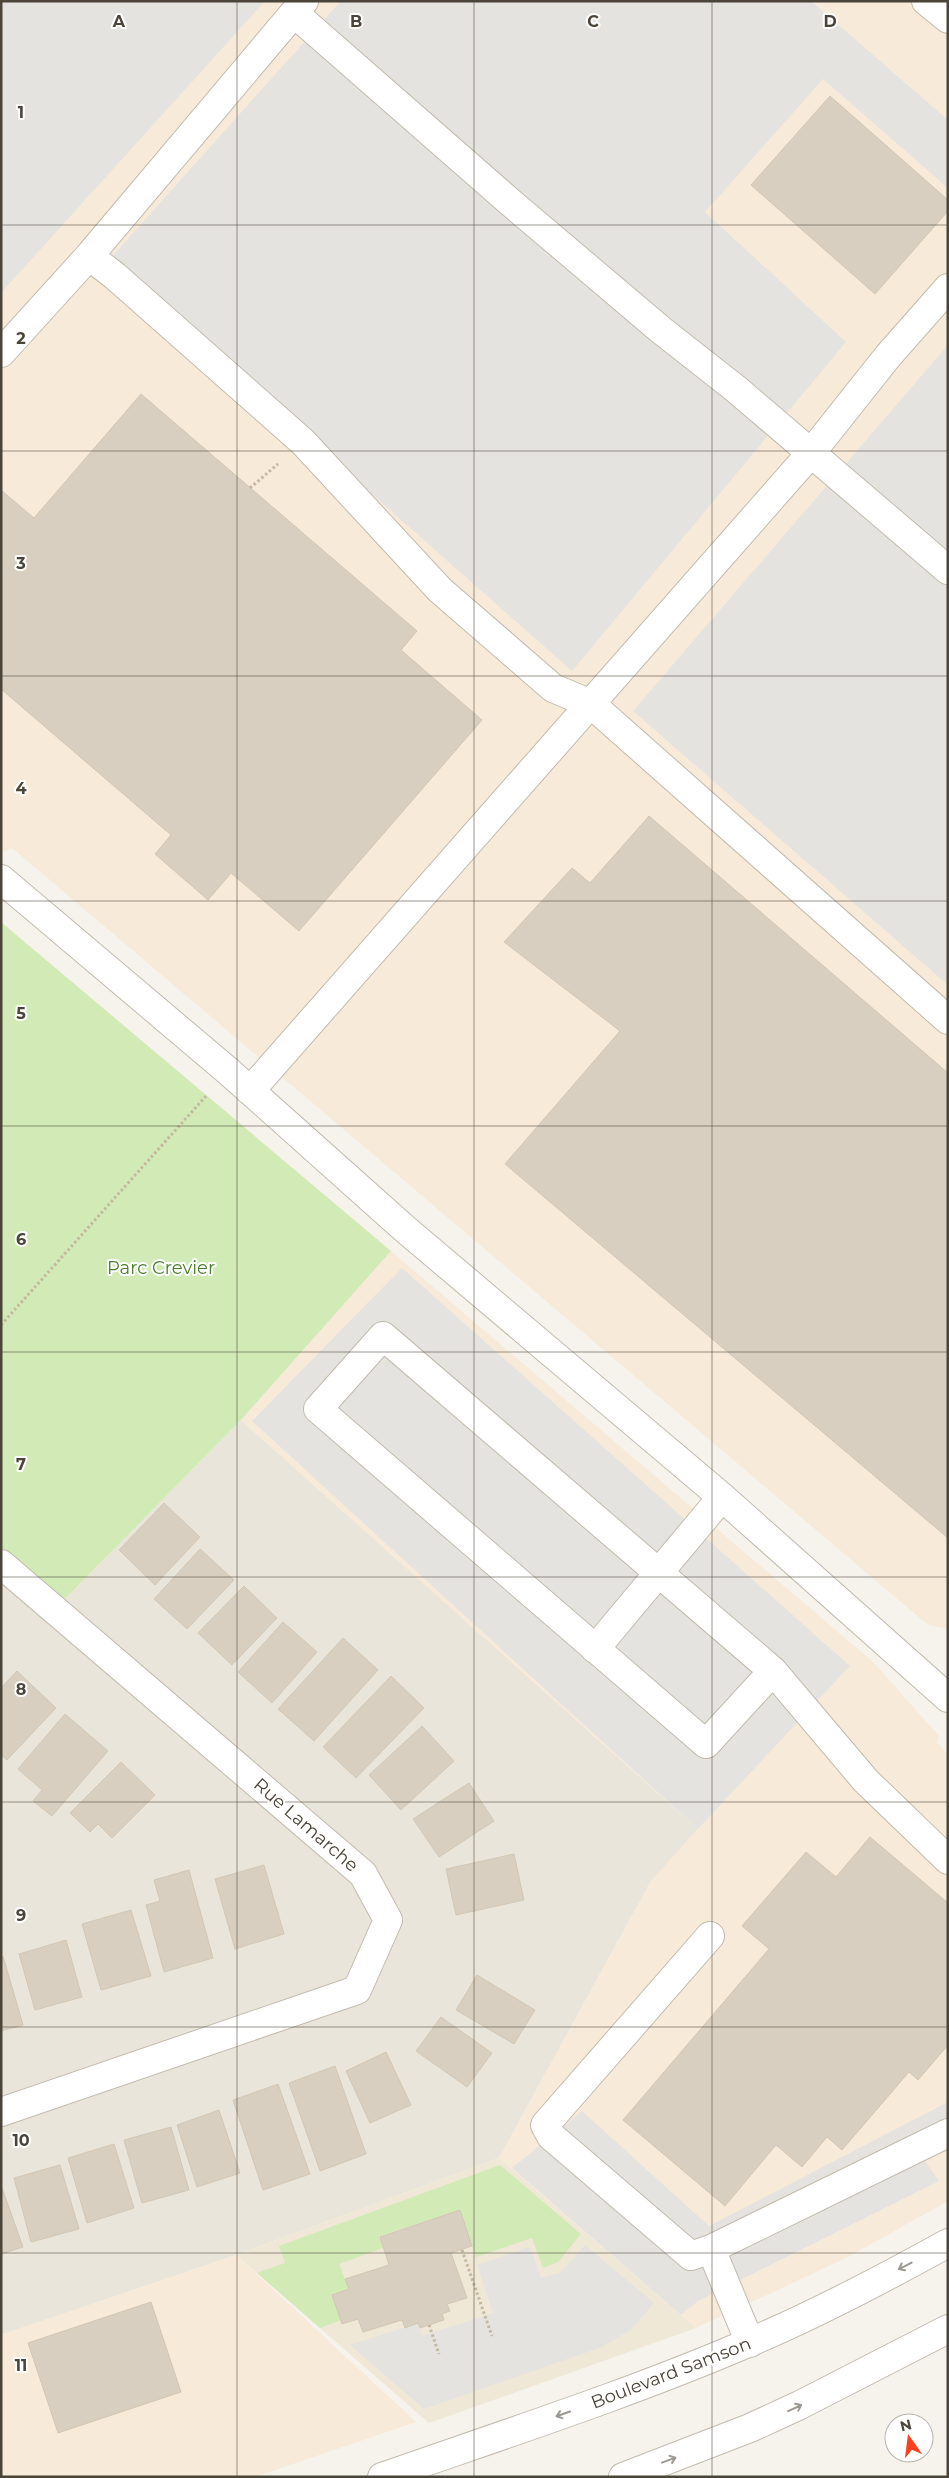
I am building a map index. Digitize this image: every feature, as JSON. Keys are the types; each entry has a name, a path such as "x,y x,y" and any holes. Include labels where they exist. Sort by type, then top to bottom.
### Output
{"street":[{"path":"926,1 948,19"},
{"path":"2,351 89,256 299,7 510,202 812,453 948,570"},
{"path":"89,256 115,276 303,442 440,590 553,688 591,704 948,1020"},
{"path":"250,1091 812,453 888,356 948,288"},
{"path":"1,879 250,1091 405,1229 722,1497 948,1698"},
{"path":"773,1671 706,1744 318,1409 383,1336 773,1671 866,1781 948,1860"},
{"path":"595,1649 722,1497"},
{"name":"Rue Lamarche","path":"1,1564 363,1874 388,1920 358,1990 1,2112"},
{"path":"710,1936 545,2125 551,2136 691,2256 711,2250 948,2133"},
{"name":"Boulevard Samson","path":"382,2477 617,2394 750,2343 843,2298 948,2243"},
{"path":"711,2250 750,2343"},
{"path":"623,2477 750,2428 800,2405 948,2329"}],"path":[{"path":"250,488 283,459"},
{"path":"1,1325 207,1095"},
{"path":"462,2250 492,2336"},
{"path":"429,2326 439,2354"}],"shaded area":[{"path":"1,1 948,1 948,1629 928,1625 12,848 1,853"},
{"path":"1,1 265,1 1,293"},
{"path":"341,1 811,1 948,120 948,188 823,79 705,212 846,342 572,671 108,261"},
{"path":"948,345 948,985 633,711"},
{"path":"391,1251 873,1662 939,1736 937,1742 948,1755 948,2201 846,2258 696,2328 499,2158 651,1881 698,1829 241,1420"},
{"path":"402,1268 850,1666 698,1829 252,1421"},
{"path":"241,1420 698,1829 651,1881 499,2158 236,2255 1,2335 1,1563 55,1609"},
{"path":"948,2102 948,2147 925,2161 939,2181 698,2301 681,2315 512,2168 582,2111 709,2226"},
{"path":"499,2158 696,2328 429,2423 236,2255"},
{"path":"585,2245 654,2303 632,2329 602,2347 424,2409 350,2345 418,2323 422,2336 493,2313 477,2265 530,2247 541,2278 560,2273"},
{"path":"236,2255 416,2422 255,2477 1,2477 1,2335"}],"green space":[{"name":"Parc Crevier","path":"1,922 391,1251 241,1420 55,1609 1,1563"},
{"path":"500,2165 581,2234 558,2262 543,2268 532,2238 476,2257 460,2210 380,2236 383,2248 339,2264 349,2289 341,2320 320,2328 257,2273 285,2263 279,2246"}],"building":[{"path":"830,96 948,200 948,211 875,294 751,185"},
{"path":"141,394 417,631 401,650 482,720 299,931 231,873 208,900 155,854 171,835 1,689 1,490 34,518"},
{"path":"649,816 948,1073 948,1538 505,1164 620,1031 504,942 572,868 590,883"},
{"path":"164,1503 200,1537 155,1585 119,1550"},
{"path":"200,1549 234,1580 187,1629 154,1599"},
{"path":"244,1586 277,1618 232,1665 198,1633"},
{"path":"283,1622 317,1652 272,1703 238,1672"},
{"path":"343,1638 378,1670 314,1741 278,1709"},
{"path":"17,1671 56,1708 7,1760 1,1755 1,1688"},
{"path":"391,1676 424,1708 356,1778 323,1747"},
{"path":"65,1714 108,1751 52,1816 33,1801 42,1790 18,1769"},
{"path":"422,1726 454,1761 401,1810 369,1775"},
{"path":"121,1762 155,1795 112,1838 98,1824 90,1832 70,1813"},
{"path":"469,1783 494,1821 439,1857 413,1819"},
{"path":"870,1837 948,1903 948,2045 918,2080 909,2072 842,2150 827,2137 802,2167 776,2145 725,2206 623,2120 769,1949 742,1926 806,1852 836,1877"},
{"path":"514,1854 524,1900 456,1915 446,1869"},
{"path":"264,1865 284,1934 235,1949 215,1879"},
{"path":"189,1870 213,1958 164,1972 146,1905 160,1901 154,1880"},
{"path":"131,1910 151,1976 101,1990 82,1924"},
{"path":"66,1940 82,1997 35,2010 19,1954"},
{"path":"3,1956 23,2025 1,2031 1,1957"},
{"path":"477,1975 535,2010 514,2044 456,2010"},
{"path":"441,2017 492,2053 467,2087 416,2051"},
{"path":"386,2052 411,2105 370,2123 346,2071"},
{"path":"335,2066 366,2154 320,2171 289,2083"},
{"path":"278,2084 310,2174 263,2190 233,2100"},
{"path":"219,2110 240,2173 197,2187 177,2125"},
{"path":"171,2127 189,2190 142,2203 124,2140"},
{"path":"114,2144 134,2208 87,2223 68,2158"},
{"path":"60,2165 79,2229 31,2242 14,2178"},
{"path":"1,2185 23,2247 1,2254"},
{"path":"460,2210 472,2246 451,2253 467,2298 447,2304 450,2311 442,2314 444,2320 420,2328 418,2323 405,2328 402,2320 363,2332 358,2319 342,2324 332,2295 349,2289 345,2279 389,2265 380,2237"},
{"path":"151,2302 181,2392 58,2433 28,2343"}]}
